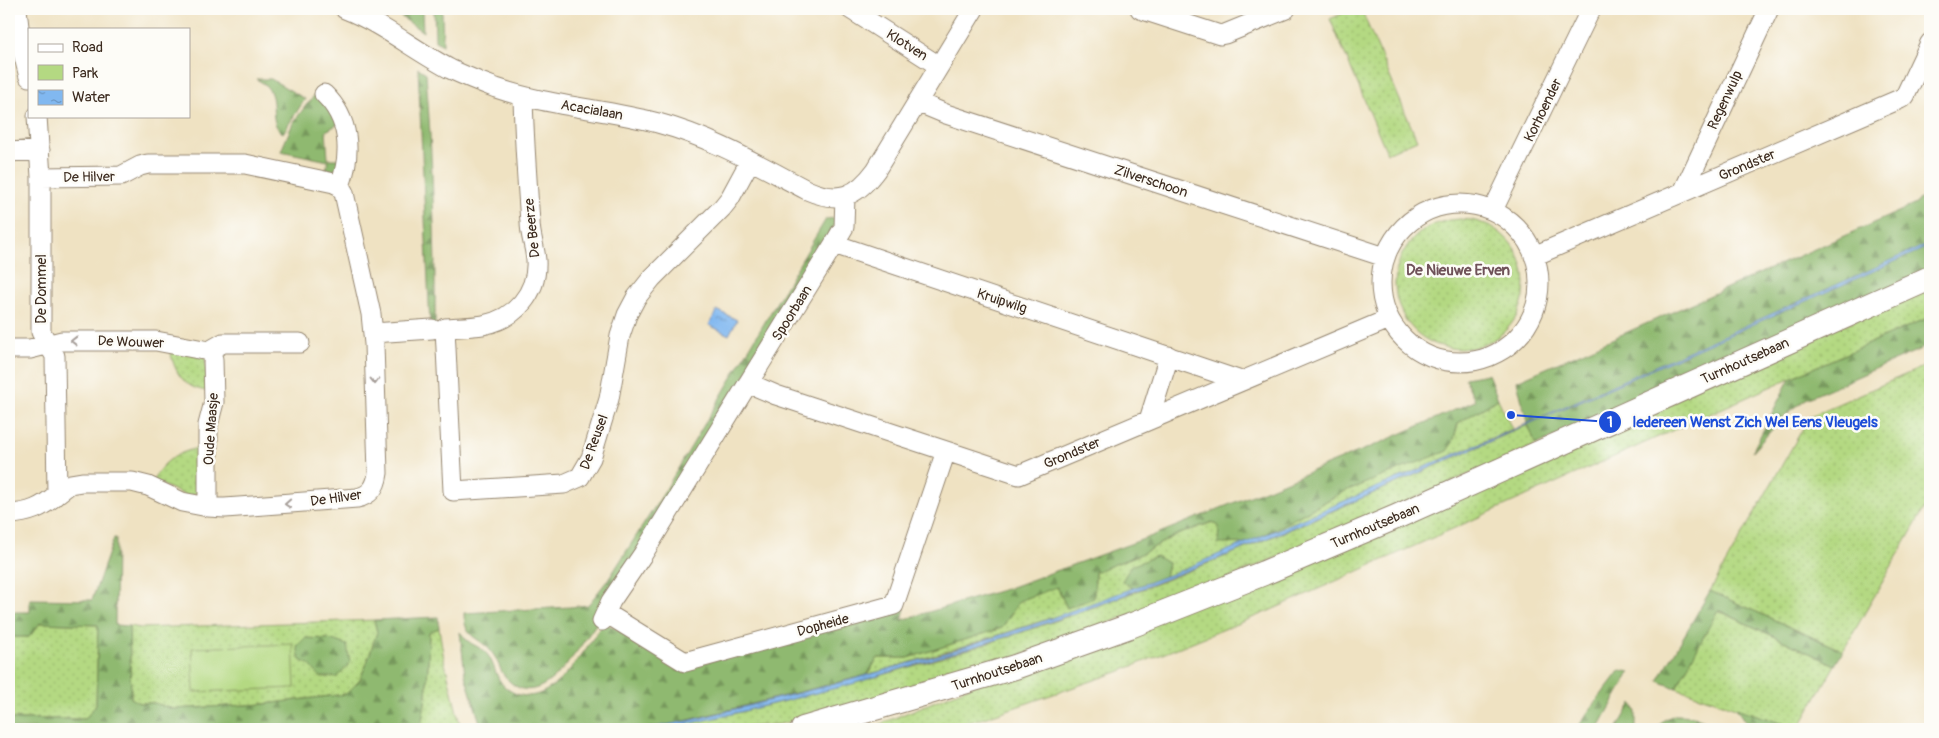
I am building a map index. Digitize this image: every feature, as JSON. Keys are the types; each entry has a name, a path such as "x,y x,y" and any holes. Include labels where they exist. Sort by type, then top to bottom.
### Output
{"main road":[{"name":"Turnhoutsebaan","path":"802,729 1015,668 1130,626 1264,573 1396,517 1930,278"}],"street":[{"path":"17,9 21,45 28,73"},
{"name":"Acacialaan","path":"345,9 377,15 450,69 474,80 523,97 658,123 716,144 820,196 834,198 845,196"},
{"name":"Klotven","path":"850,9 940,66"},
{"path":"845,196 859,189 868,181 974,9"},
{"path":"1140,9 1220,35 1286,9"},
{"name":"Korhoender","path":"1493,210 1591,9"},
{"name":"Regenwulp","path":"1683,192 1768,9"},
{"name":"Grondster","path":"1534,256 1900,99 1905,96 1930,43"},
{"path":"324,94 338,111 347,138 348,158 340,186"},
{"name":"De Beerze","path":"373,333 483,325 496,321 517,310 531,289 536,262 530,229 523,97"},
{"name":"Zilverschoon","path":"917,102 946,114 1385,257"},
{"name":"De Dommel","path":"37,118 41,178 41,332 55,356 56,494"},
{"path":"9,152 40,150"},
{"name":"De Reusel","path":"438,329 453,491 554,485 574,481 584,471 598,440 609,399 620,336 631,307 652,278 726,203 750,161"},
{"name":"De Hilver","path":"41,178 121,176 148,164 245,164 334,183 340,186 344,193 372,314 373,333 378,474 376,484 371,492 356,498 225,508 182,502 148,486 132,482 82,482 70,484 56,494"},
{"name":"Spoorbaan","path":"604,617 611,601 643,554 844,228 845,196"},
{"path":"1459,203 1473,204 1493,210 1520,229 1528,241 1534,256 1539,276 1538,291 1535,308 1528,325 1516,340 1492,355 1477,360 1450,362 1430,356 1412,346 1398,334 1389,319 1382,299 1382,272 1385,257 1398,233 1413,219 1427,211 1459,203"},
{"name":"Kruipwilg","path":"834,244 1241,381"},
{"name":"Grondster","path":"748,383 776,395 1019,475 1389,319"},
{"name":"De Wouwer","path":"9,349 30,349 62,341 156,340 209,351"},
{"path":"209,351 223,343 300,343"},
{"name":"Oude Maasje","path":"208,507 208,426 214,402 213,359 209,351"},
{"path":"1149,420 1169,356"},
{"name":"Dopheide","path":"604,617 685,662 894,605 946,451"},
{"path":"9,514 27,513 39,508 56,494"}],"green space":[{"path":"394,9 422,9 423,32 393,11"},
{"path":"434,9 442,9 443,45 435,41"},
{"path":"1353,9 1361,9 1417,140 1387,153 1330,19"},
{"path":"418,68 426,73 432,168 435,325 430,326"},
{"path":"256,79 271,79 305,99 283,133 277,128 270,92 265,85"},
{"path":"316,92 340,123 326,131 328,159 341,159 334,172 325,175 328,161 281,151 293,123"},
{"path":"1930,195 1930,269 1536,445 1527,422 1517,381 1916,204 1918,200"},
{"path":"839,218 600,619 583,643 560,671 548,682 535,689 521,689 508,680 493,654 467,629 464,613 588,605 610,577 663,494 826,219"},
{"path":"1460,219 1473,220 1485,224 1506,238 1520,259 1524,271 1524,297 1520,309 1506,330 1485,344 1473,348 1460,349 1447,348 1435,344 1414,330 1400,309 1396,297 1395,284 1396,271 1400,259 1414,238 1435,224 1447,220"},
{"path":"1930,289 1930,317 1269,611 1118,672 981,719 942,729 868,729"},
{"path":"1930,317 1930,345 1806,399 1784,416 1752,452 1790,378"},
{"path":"170,348 205,357 208,391 192,387 181,377 174,364"},
{"path":"1930,364 1930,499 1843,651 1710,591 1810,416"},
{"path":"1488,374 1498,399 1458,423 1453,442 1447,451 1343,492 1249,543 1218,544 1219,526 1212,522 1174,536 1143,553 1095,572 1094,598 1067,608 1057,587 1019,601 1002,628 908,658 878,658 867,675 661,727 644,729 482,729 465,675 460,632 470,643 487,654 505,687 520,695 535,695 549,688 563,677 604,622 683,668 905,608 902,620 1009,588 1152,536 1373,446 1475,401 1465,378"},
{"path":"1498,399 1512,429 1249,543 1343,492 1453,442 1458,423"},
{"path":"1528,425 1536,445 1224,580 1024,654 912,689 781,724 727,729 666,729 778,703 889,673 999,640 1108,602 1267,539"},
{"path":"203,447 200,490 187,496 153,481 167,462 187,451"},
{"path":"1213,522 1249,543 1165,577 1168,563 1122,581 1134,589 1001,634 867,675 878,658 908,658 1002,628 1019,601 1057,586 1067,608 1095,582 1095,572 1143,553 1174,536"},
{"path":"114,538 116,538 115,625 129,626 131,698 139,703 154,703 173,709 265,704 346,694 360,680 369,657 377,632 374,620 438,617 439,628 429,632 426,693 420,729 9,729 9,719 85,719 96,705 98,625 40,623 29,637 9,637 9,612 30,612 30,599 92,600"},
{"path":"1156,556 1168,563 1165,577 1134,589 1122,581 1131,566"},
{"path":"1710,591 1843,651 1835,665 1718,610 1676,688 1658,681"},
{"path":"1717,610 1835,665 1798,729 1676,688"},
{"path":"374,620 377,632 369,657 360,680 346,694 265,704 173,709 154,703 139,703 131,698 129,626 141,628"},
{"path":"40,623 98,625 96,705 85,719 9,719 9,637 29,637"},
{"path":"439,628 444,659 461,729 420,729 426,693 429,631"},
{"path":"305,638 329,639 347,645 350,663 337,677 320,677 310,665 300,660 297,646"},
{"path":"293,644 295,688 194,692 192,648"},
{"path":"1620,670 1630,672 1598,729 1577,729 1588,712"},
{"path":"1632,703 1636,712 1636,729 1617,729"},
{"path":"1736,708 1798,729 1750,729"},
{"path":"1674,715 1697,718 1717,729 1657,729 1664,720"}],"water":[{"path":"1930,243 1930,246 1371,494 1235,552 1109,601 1015,634 852,684 666,729 645,729 692,720 850,680 942,654 1038,623 1177,572 1512,430"},
{"path":"717,310 737,320 729,335 709,325"}],"place":[{"name":"Iedereen Wenst Zich Wel Eens Vleugels","path":"1511,415"}],"district":[{"name":"De Nieuwe Erven","path":"1458,270"}]}
